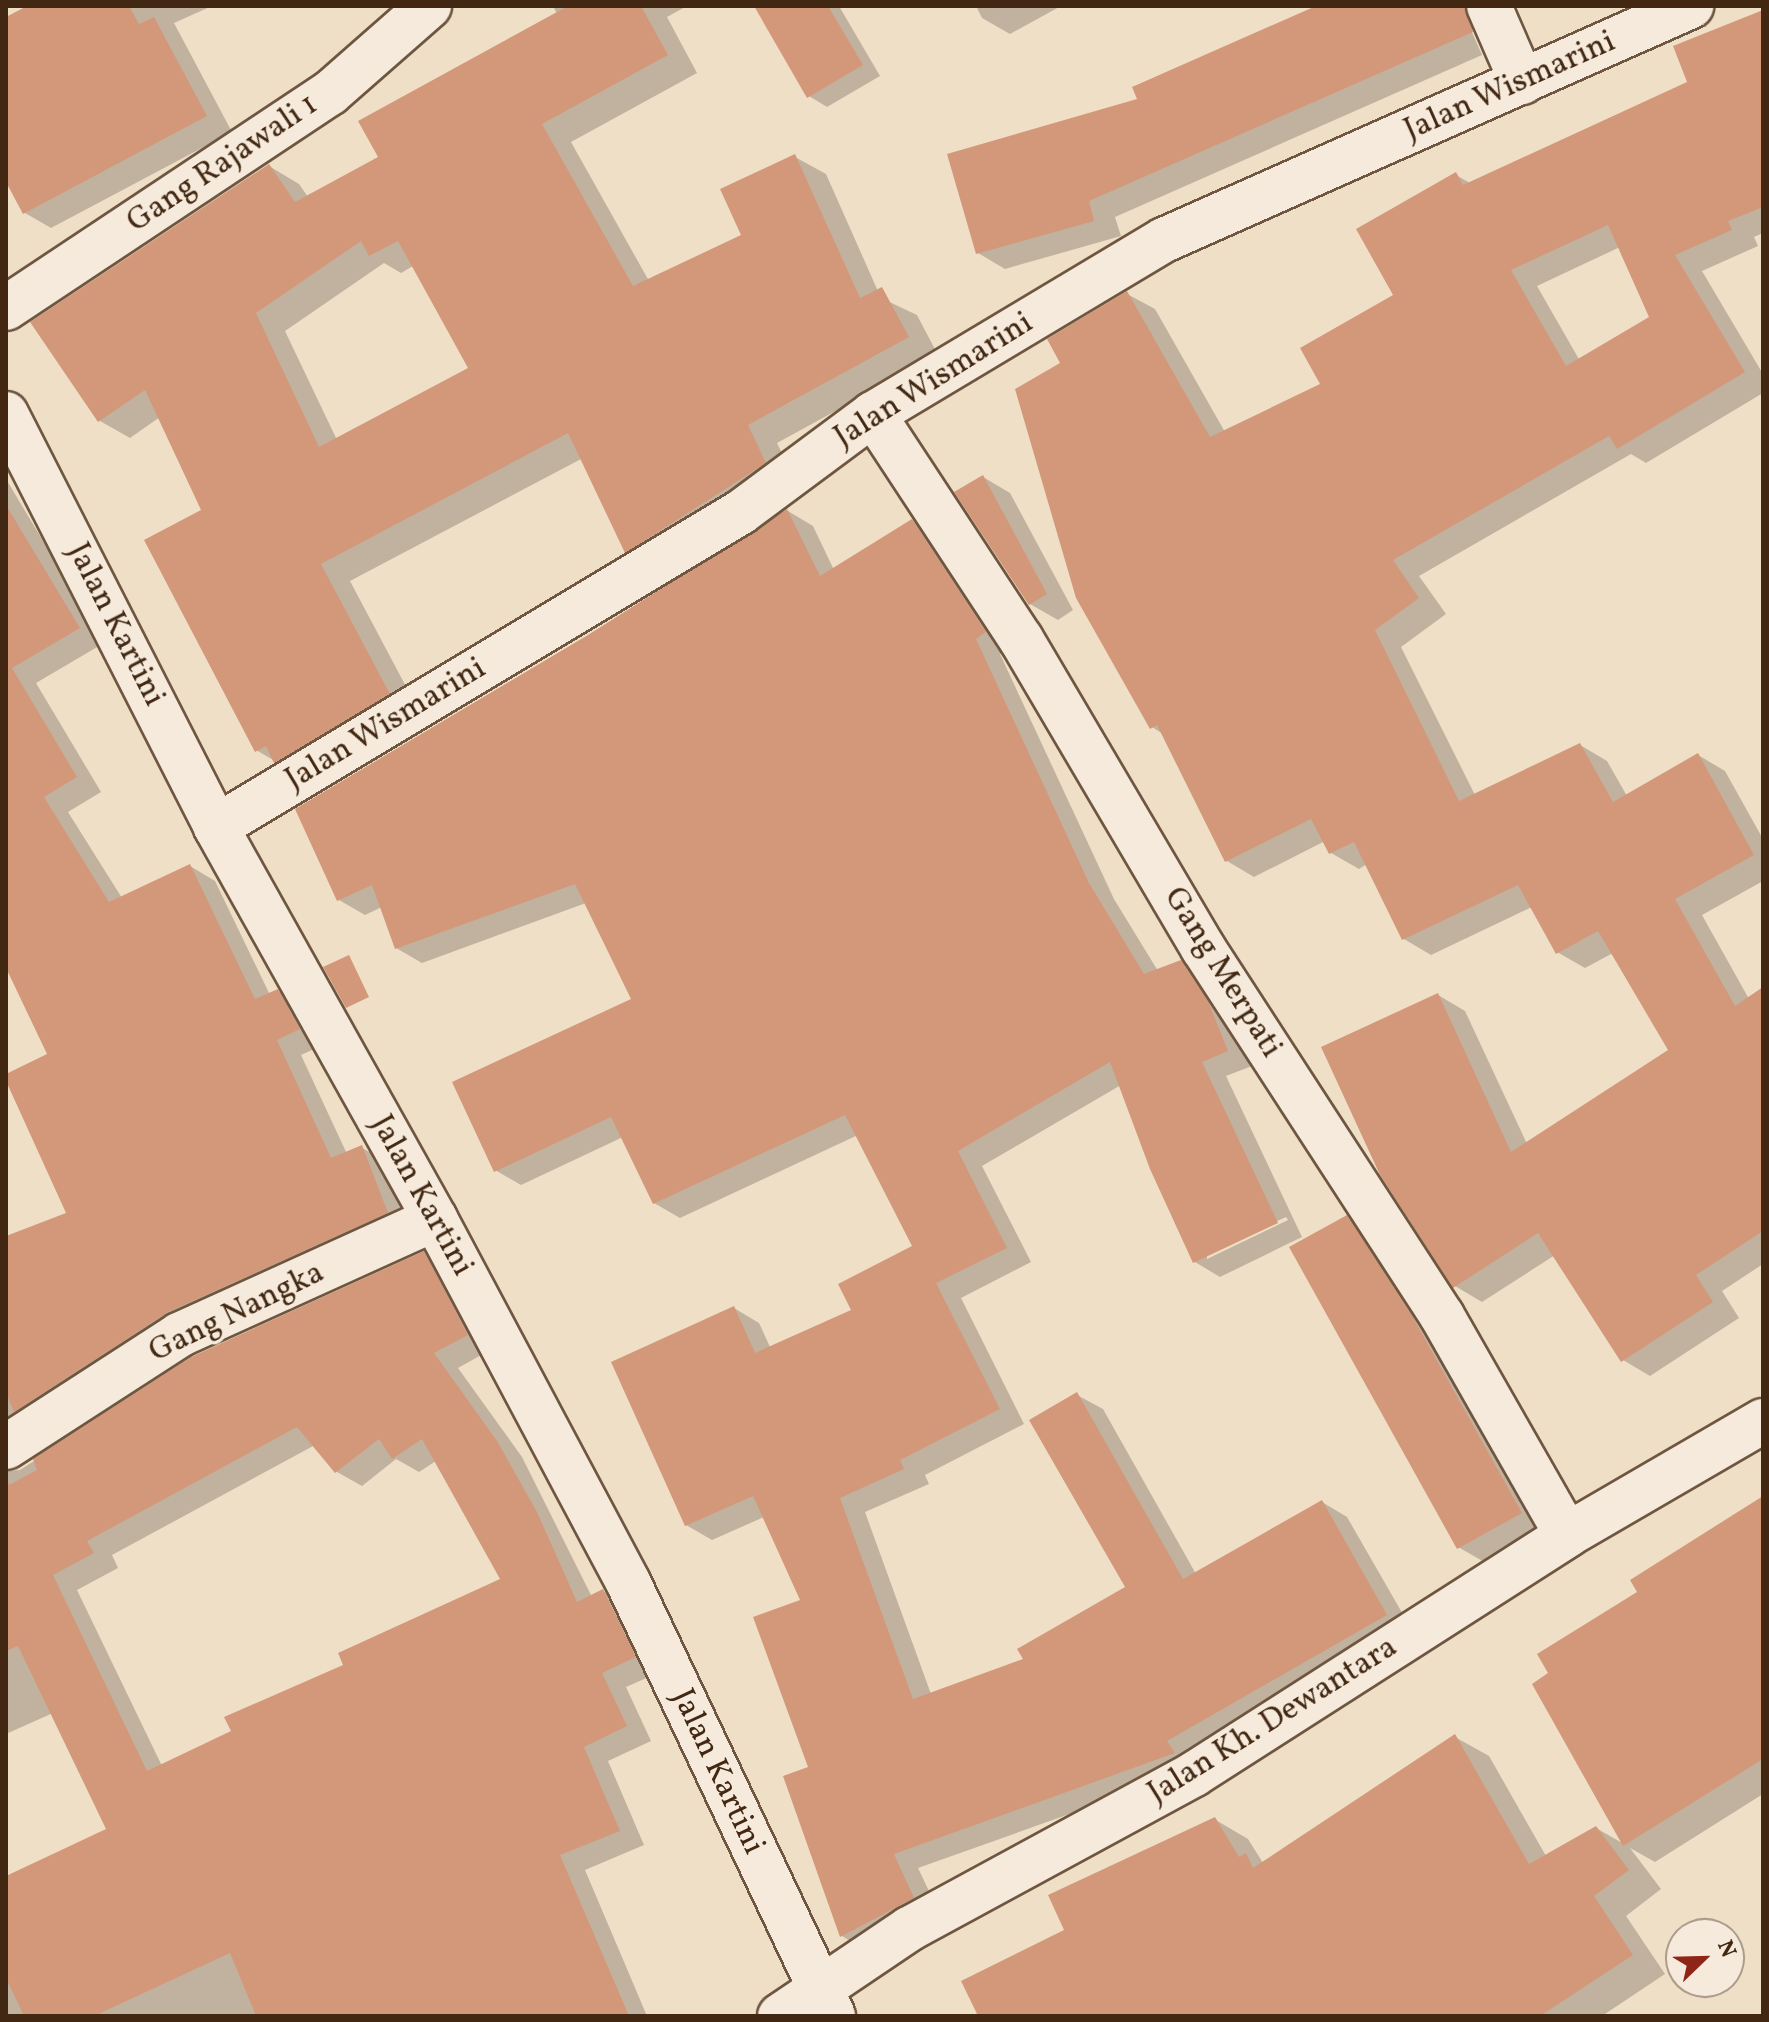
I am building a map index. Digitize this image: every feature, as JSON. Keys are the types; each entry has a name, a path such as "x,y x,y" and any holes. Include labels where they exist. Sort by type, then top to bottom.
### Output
{"street":[{"name":"Gang Rajawali 1","path":"6,308 330,93 429,6"},
{"path":"1489,6 1522,82"},
{"name":"Jalan Wismarini","path":"216,827 741,512 873,414 1164,240 1691,6"},
{"name":"Jalan Kartini","path":"6,414 216,827 435,1219 628,1582 826,2002"},
{"name":"Gang Merpati","path":"873,414 1021,639 1203,948 1442,1316 1567,1535"},
{"name":"Gang Nangka","path":"6,1447 179,1335 435,1219"},
{"name":"Jalan Kh. Dewantara","path":"780,2016 826,2002 909,1929 1194,1774 1567,1535 1763,1421"}],"building":[{"path":"27,6 129,6 139,24 154,17 207,116 23,214 6,182 6,17"},
{"path":"568,6 641,6 668,55 542,124 633,286 741,235 720,189 795,154 860,298 882,287 909,337 748,425 766,463 625,553 568,433 321,564 390,694 274,763 266,746 255,752 144,540 201,510 145,390 98,422 30,322 269,164 295,202 378,157 358,121","holes":["361,241 369,256 398,241 468,368 319,447 256,313"]},
{"path":"754,6 828,6 863,65 807,98"},
{"path":"1316,6 1464,6 1473,32 1089,201 1094,221 976,254 947,154 1137,99 1132,87"},
{"path":"1763,10 1763,207 1728,221 1732,230 1675,255 1745,372 1617,449 1609,436 1393,560 1419,598 1375,630 1459,801 1580,743 1613,802 1698,753 1754,855 1675,899 1735,1006 1763,987 1763,1231 1696,1275 1713,1302 1621,1362 1538,1233 1453,1288 1380,1175 1321,1047 1438,993 1511,1152 1668,1050 1598,931 1556,954 1518,885 1402,940 1354,842 1329,854 1311,819 1225,862 1157,725 1150,729 1076,598 1015,389 1060,363 1047,339 1127,291 1210,437 1320,384 1300,348 1393,295 1356,229 1456,172 1463,185 1687,82 1673,46","holes":["1608,225 1649,317 1566,366 1511,270"]},
{"path":"983,475 1047,594 1029,605 954,492"},
{"path":"6,505 80,628 12,668 77,777 44,797 109,902 190,864 255,999 278,989 300,1029 277,1040 331,1158 362,1145 388,1213 168,1312 14,1412 6,1392 6,1236 66,1213 6,1081 6,1074 47,1054 6,968"},
{"path":"787,509 820,576 912,519 986,632 976,639 1089,883 1144,974 1181,960 1208,1001 1228,1051 1202,1062 1278,1223 1193,1263 1150,1169 1110,1062 958,1151 1007,1248 936,1283 1000,1409 900,1460 904,1469 840,1498 913,1699 1023,1659 1017,1649 1125,1587 1029,1420 1077,1392 1183,1579 1322,1500 1387,1615 1167,1741 1175,1753 894,1854 914,1898 840,1937 783,1776 808,1767 753,1617 800,1600 753,1496 685,1526 611,1362 734,1306 755,1353 851,1310 838,1284 912,1246 845,1115 653,1204 611,1117 494,1172 452,1082 631,999 575,884 395,949 372,885 337,901 295,809 588,635"},
{"path":"349,955 369,997 346,1008 323,967"},
{"path":"1347,1215 1412,1316 1522,1513 1457,1549 1289,1247"},
{"path":"424,1251 468,1335 434,1353 497,1441 537,1512 577,1602 603,1589 636,1657 602,1673 627,1726 584,1747 620,1831 560,1855 629,2016 256,2016 230,1953 94,2016 24,2016 6,1978 6,1876 106,1829 18,1646 6,1651 6,1478 9,1485 37,1470 33,1459 191,1357","holes":["297,1427 335,1473 379,1439 392,1459 422,1439 500,1579 338,1653 343,1665 224,1717 231,1731 147,1771 53,1575 94,1553 87,1541"]},
{"path":"1763,1496 1763,1759 1623,1846 1532,1684 1548,1673 1537,1654 1637,1592 1630,1580"},
{"path":"1455,1734 1529,1864 1596,1826 1629,1870 1594,1896 1633,1955 1540,2016 978,2016 961,1981 1064,1930 1048,1895 1215,1817 1239,1857 1246,1853 1253,1868"}]}
